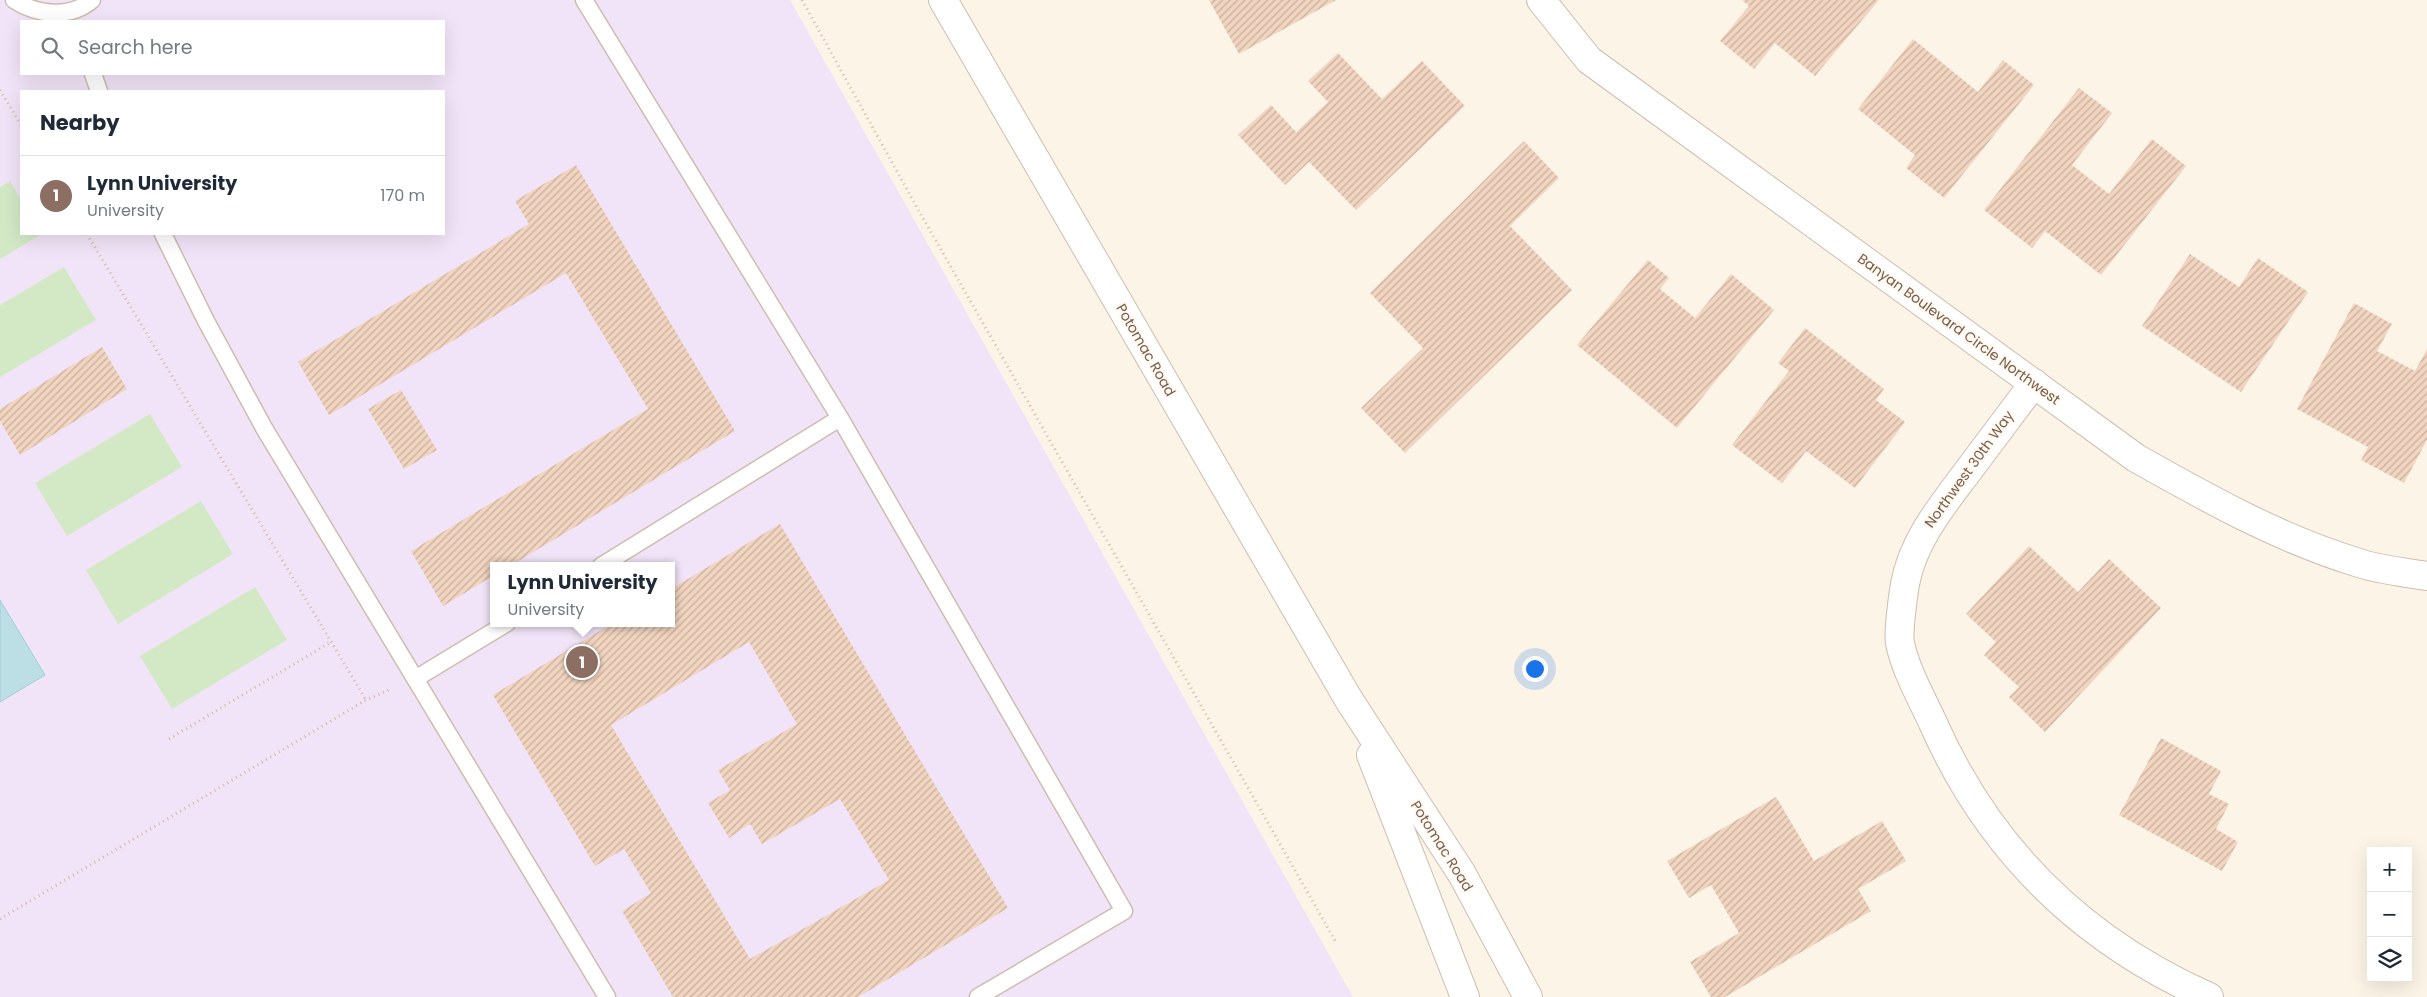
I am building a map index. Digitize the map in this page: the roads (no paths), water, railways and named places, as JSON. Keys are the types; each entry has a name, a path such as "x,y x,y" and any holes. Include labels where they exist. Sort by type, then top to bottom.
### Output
{"street":[{"name":"Potomac Road","path":"943,0 1349,700 1462,874 1528,997"},
{"name":"Banyan Boulevard Circle Northwest","path":"1540,0 1590,60 2136,458 2208,498 2280,534 2357,563 2427,576"},
{"name":"Northwest 30th Way","path":"2034,383 1924,530 1905,582 1900,642 1916,686 1943,747 1963,785 2012,853 2065,906 2104,938 2139,962 2209,997"},
{"name":"Potomac Road","path":"1349,700 1465,997"}],"lane":[{"path":"14,0 26,8 72,16 92,0"},
{"path":"584,0 840,418 1124,911 978,997"},
{"path":"93,75 99,90"},
{"path":"163,235 206,321 264,428 607,997"},
{"path":"608,562 840,418"},
{"path":"415,679 500,627"}],"water":[{"path":"0,600 45,675 0,702"}],"place":[{"name":"Lynn University","path":"582,662"}]}
